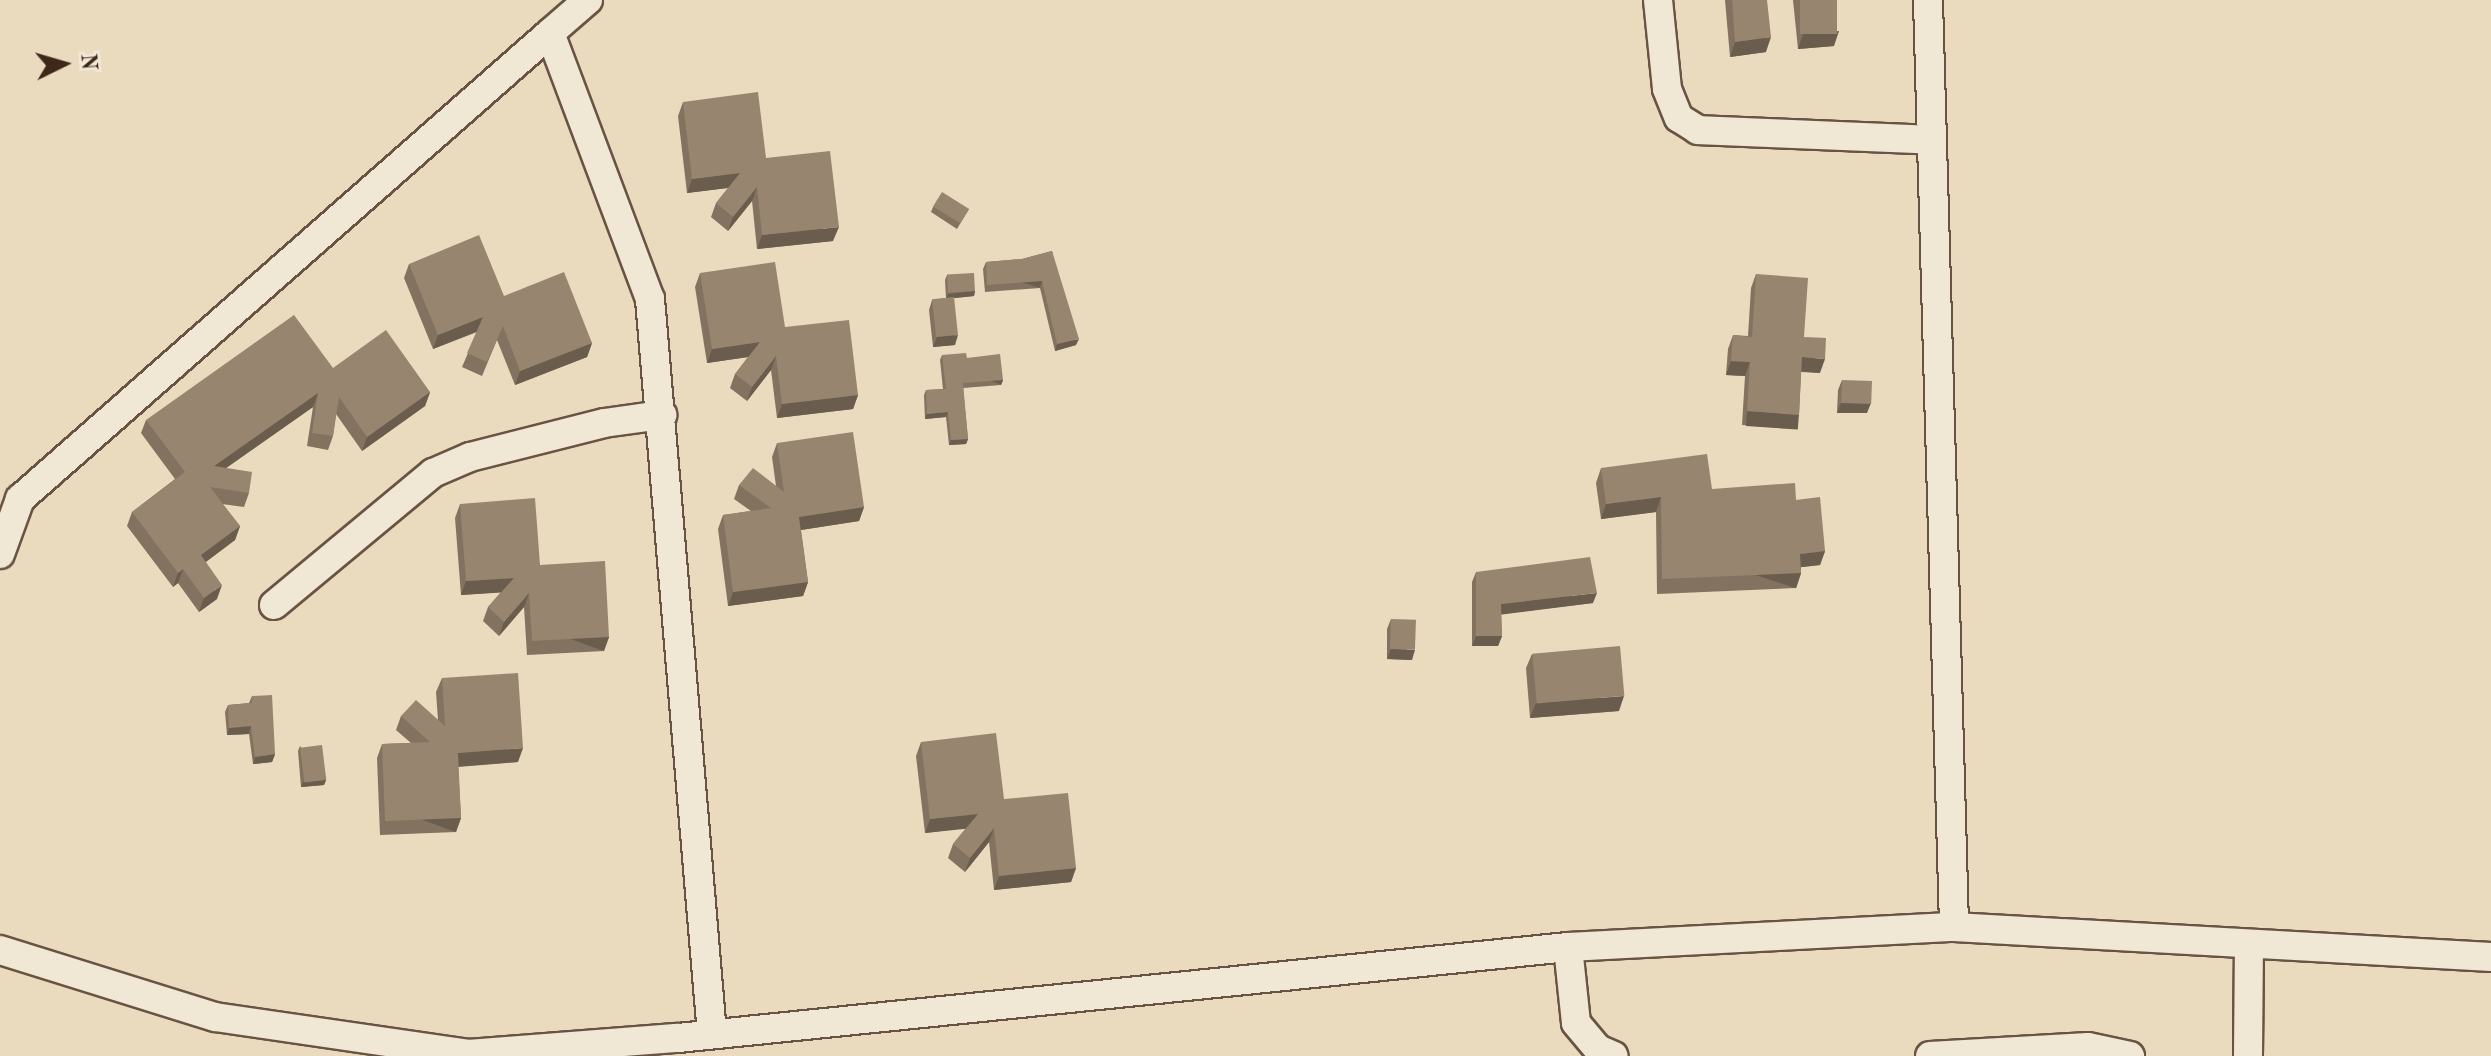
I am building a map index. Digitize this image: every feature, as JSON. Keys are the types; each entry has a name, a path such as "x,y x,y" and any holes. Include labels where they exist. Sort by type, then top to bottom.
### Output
{"street":[{"path":"0,554 20,499 588,0"},
{"path":"1658,0 1667,89 1679,118 1698,130 1932,140"},
{"path":"1928,0 1954,927"},
{"path":"550,33 650,299 712,1034"},
{"path":"274,605 433,473 470,457 589,427 662,415"},
{"path":"0,950 215,1017 468,1054 677,1047 712,1034 1568,947 1954,927 2491,957"},
{"path":"2248,1056 2249,944"},
{"path":"1568,947 1576,1023 1598,1049 1614,1056"},
{"path":"1930,1056 2088,1047 2130,1056"}],"building":[{"path":"1732,0 1767,0 1771,37 1735,42"},
{"path":"1800,0 1837,0 1837,34 1800,34"},
{"path":"758,92 766,158 830,151 839,227 762,235 757,187 733,217 716,203 740,173 692,179 683,102"},
{"path":"942,192 969,209 960,223 933,206"},
{"path":"479,235 504,296 564,272 592,343 520,371 503,326 487,362 467,353 483,317 438,335 409,264"},
{"path":"1052,251 1079,339 1057,344 1042,281 987,285 986,262 1022,259"},
{"path":"775,262 785,327 849,320 858,395 782,404 776,356 752,387 735,374 760,342 712,349 700,273"},
{"path":"974,273 975,291 948,292 947,274"},
{"path":"1756,274 1808,278 1804,337 1826,338 1825,359 1802,357 1799,415 1747,411 1750,362 1731,361 1733,335 1752,337"},
{"path":"954,297 958,335 936,337 932,299"},
{"path":"294,315 333,368 386,330 430,392 367,437 339,397 333,436 312,433 318,393 214,466 252,472 249,493 210,487 240,526 201,555 222,585 204,598 183,569 178,573 132,512 185,472 146,420"},
{"path":"966,353 967,358 1000,354 1003,380 963,383 968,439 951,440 948,412 927,414 926,390 946,389 942,355"},
{"path":"1842,380 1872,381 1871,404 1841,403"},
{"path":"853,432 864,507 799,517 808,582 733,592 723,515 771,508 739,485 753,468 784,492 777,443"},
{"path":"1707,454 1712,489 1795,483 1796,500 1820,497 1825,551 1800,554 1801,573 1662,579 1661,497 1606,504 1601,468"},
{"path":"535,498 540,565 605,561 609,637 532,641 529,593 504,622 488,607 514,578 466,581 460,504"},
{"path":"1590,557 1597,593 1501,604 1502,636 1476,636 1476,572"},
{"path":"1391,619 1416,620 1415,650 1390,649"},
{"path":"1620,646 1624,696 1537,703 1532,654"},
{"path":"518,673 523,748 458,753 461,818 385,821 382,744 430,742 401,716 416,700 445,726 442,678"},
{"path":"272,695 275,754 255,757 251,726 229,728 228,705 252,703 252,696"},
{"path":"996,733 1004,799 1068,793 1076,868 999,876 994,828 970,858 953,844 978,814 930,819 921,742"},
{"path":"322,745 326,780 304,782 300,748"}]}
